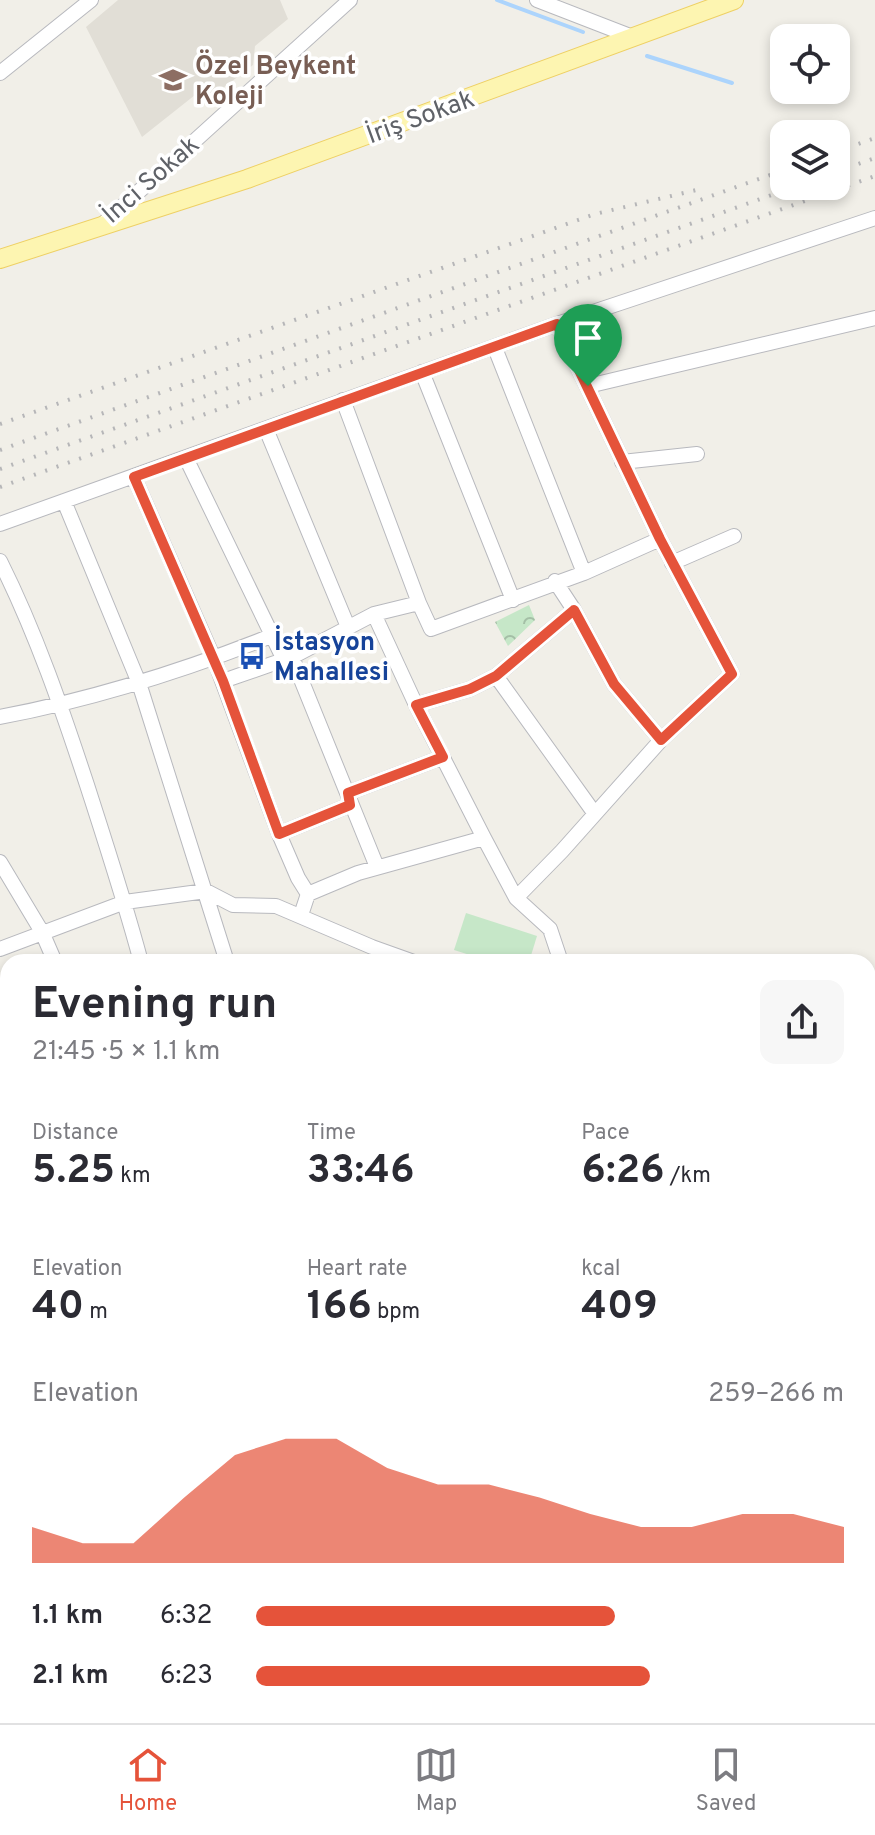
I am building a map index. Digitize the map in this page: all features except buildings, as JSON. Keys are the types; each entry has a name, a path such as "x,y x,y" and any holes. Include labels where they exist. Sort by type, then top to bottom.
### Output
{"main road":[{"name":"İriş Sokak","path":"103,224 247,179 630,36 706,4 734,0"},
{"name":"İnci Sokak","path":"0,259 103,224"}],"street":[{"path":"0,73 91,0"},
{"name":"İnci Sokak","path":"103,224 350,0"},
{"path":"537,0 630,36"},
{"path":"0,524 557,324 875,218"},
{"path":"588,386 875,318"},
{"path":"516,898 661,740 732,674 660,539 557,324"},
{"path":"495,348 584,573"},
{"path":"422,372 513,600"},
{"path":"343,400 431,629 513,600 555,581 584,573 660,539"},
{"path":"266,429 348,627"},
{"path":"622,462 697,454"},
{"path":"186,458 271,636 288,659 377,867"},
{"path":"134,477 214,659 279,834 308,894"},
{"path":"64,501 139,683 225,954"},
{"path":"672,563 734,536"},
{"path":"0,561 21,603 60,703 139,954"},
{"path":"555,581 614,684 661,740"},
{"path":"223,681 288,659 374,614 419,603"},
{"path":"416,705 470,689 496,676 574,610"},
{"path":"374,614 416,705 516,898 550,929 558,954"},
{"path":"0,717 139,683 214,659 271,636"},
{"path":"496,676 595,814"},
{"path":"279,834 443,757"},
{"path":"301,915 308,894 358,873 484,838"},
{"path":"0,862 42,932 52,954"},
{"path":"0,949 125,902 206,891 233,905 276,906 392,954"}],"shaded area":[{"name":"Özel Beykent Koleji","path":"118,0 280,0 288,19 255,46 253,65 214,95 195,95 142,137 86,27"}],"green space":[{"path":"529,605 535,620 508,646 495,622"},
{"path":"466,913 537,936 531,954 467,954 454,950"}],"waterway":[{"path":"497,0 583,32"},
{"path":"647,56 732,83"}],"railway":[{"path":"850,147 875,138"},
{"path":"850,167 875,158"},
{"path":"0,450 770,175"},
{"path":"0,487 875,176"},
{"path":"0,424 595,214 705,188"},
{"path":"0,469 770,196"}],"place":[{"name":"Özel Beykent Koleji","path":"173,80"},
{"name":"İstasyon Mahallesi","path":"252,656"}],"route":[{"path":"557,324 588,386 660,539 732,674 661,740 614,684 574,610 496,676 470,689 416,705 443,757 348,793 350,805 279,834 223,681 134,477 557,324"}]}
